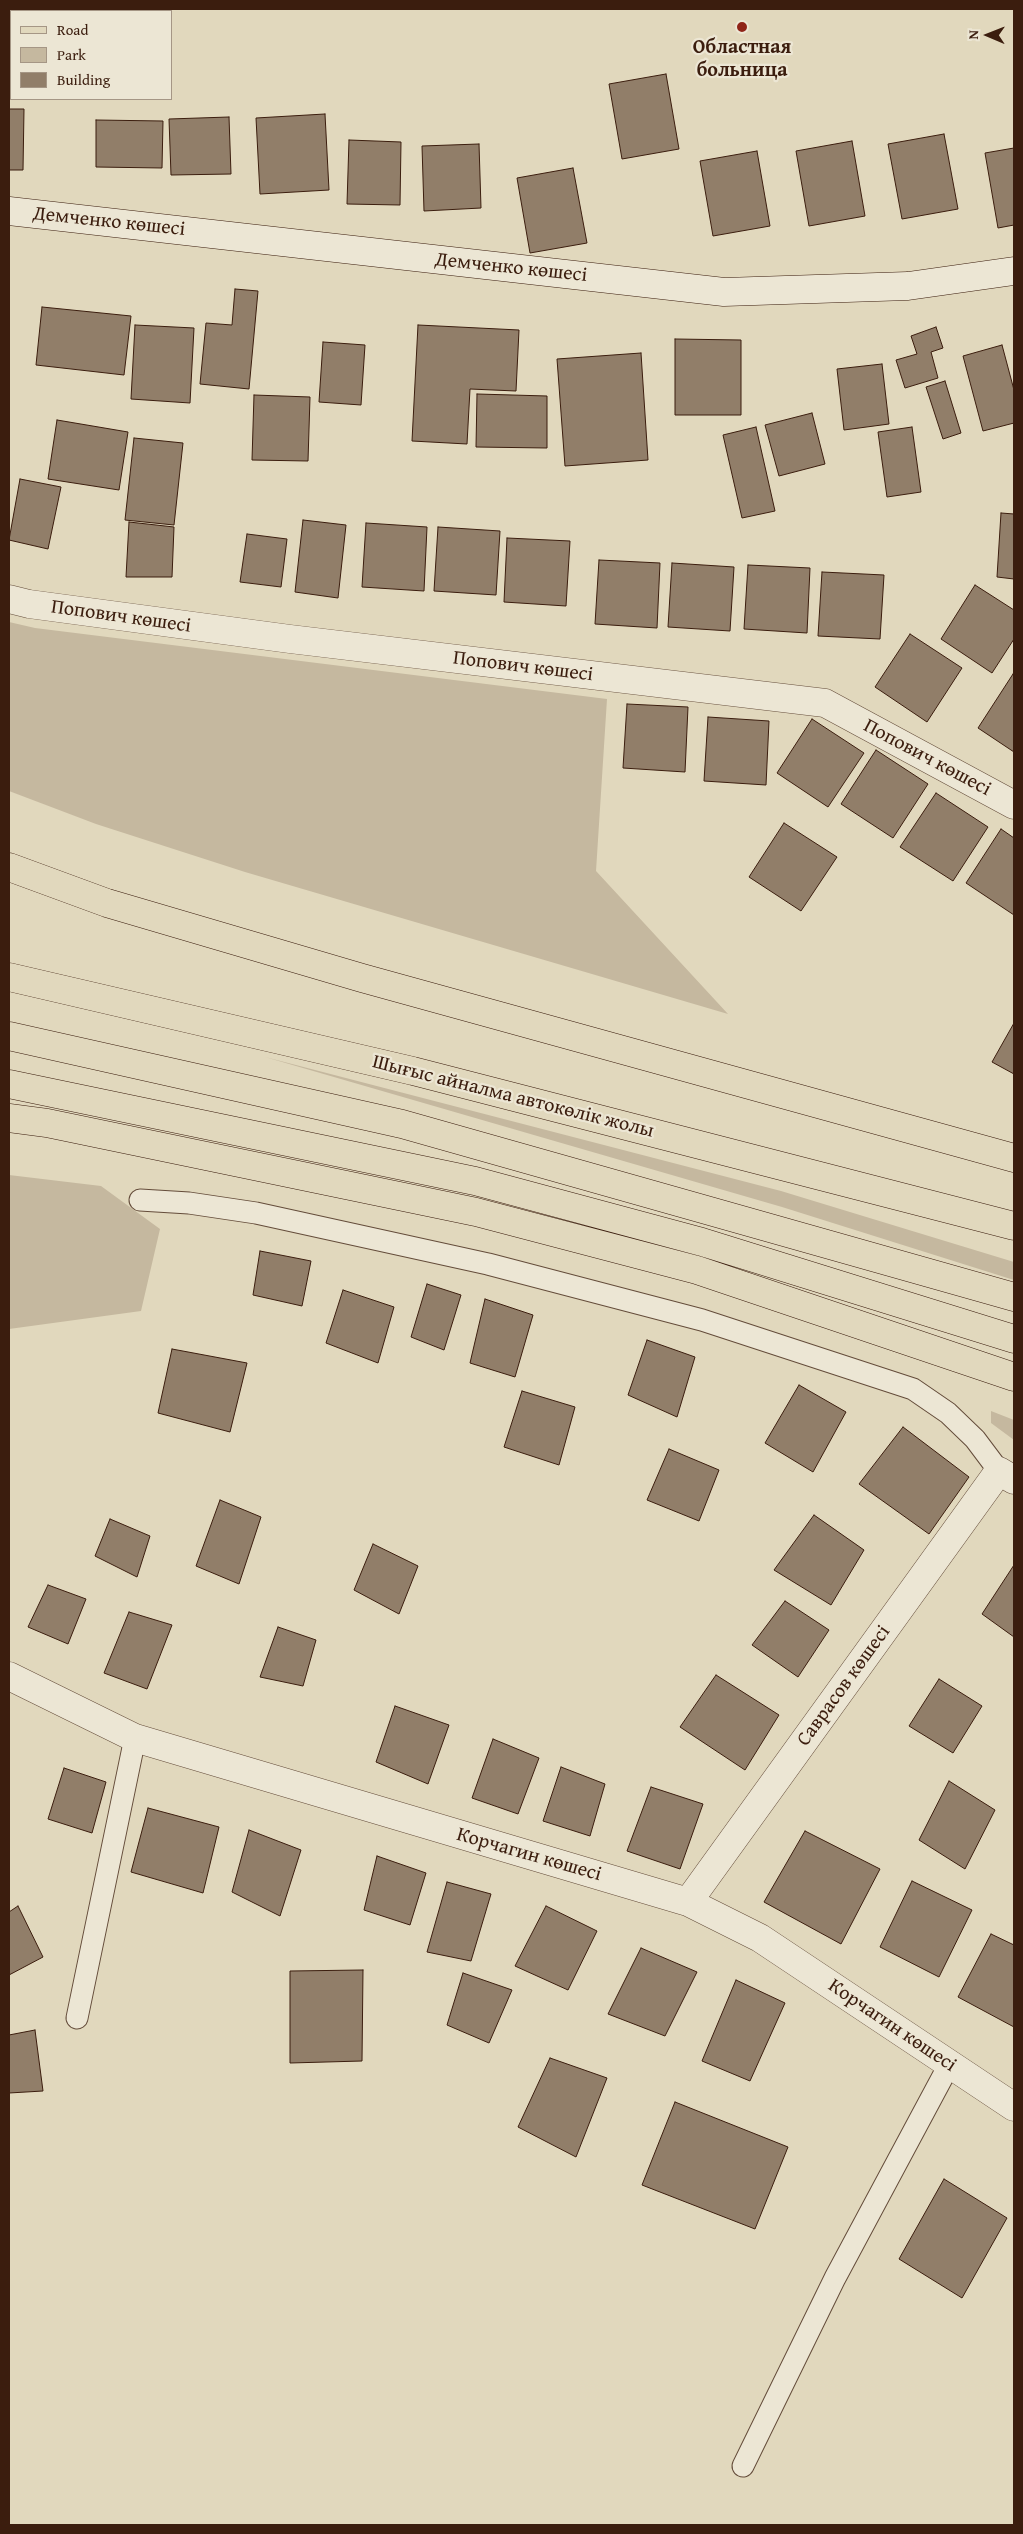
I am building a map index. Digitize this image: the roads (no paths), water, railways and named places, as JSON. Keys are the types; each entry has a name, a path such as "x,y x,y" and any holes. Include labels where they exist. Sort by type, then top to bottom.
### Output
{"main road":[{"path":"9,867 107,904 334,970 1014,1158"},
{"name":"Шығыс айналма автокөлік жолы","path":"9,977 413,1071 1014,1226"},
{"path":"9,1036 402,1124 1014,1297"},
{"path":"9,1084 474,1181 702,1242 1014,1339"},
{"path":"9,1118 47,1123 476,1212 697,1270 1014,1377"}],"street":[{"name":"Демченко көшесі","path":"9,210 724,292 908,286 1014,271"},
{"name":"Попович көшесі","path":"9,599 29,604 290,639 825,703 1014,805"},
{"name":"Саврасов көшесі","path":"688,1902 1007,1475"},
{"name":"Корчагин көшесі","path":"9,1676 135,1738 688,1902 760,1938 1014,2107"}],"lane":[{"path":"140,1200 189,1203 256,1213 488,1264 702,1320 913,1389 948,1413 975,1439 1007,1475"},
{"path":"77,2018 135,1738"},
{"path":"743,2466 834,2278 950,2065"}],"place":[{"name":"Областная больница","path":"742,27"}]}
